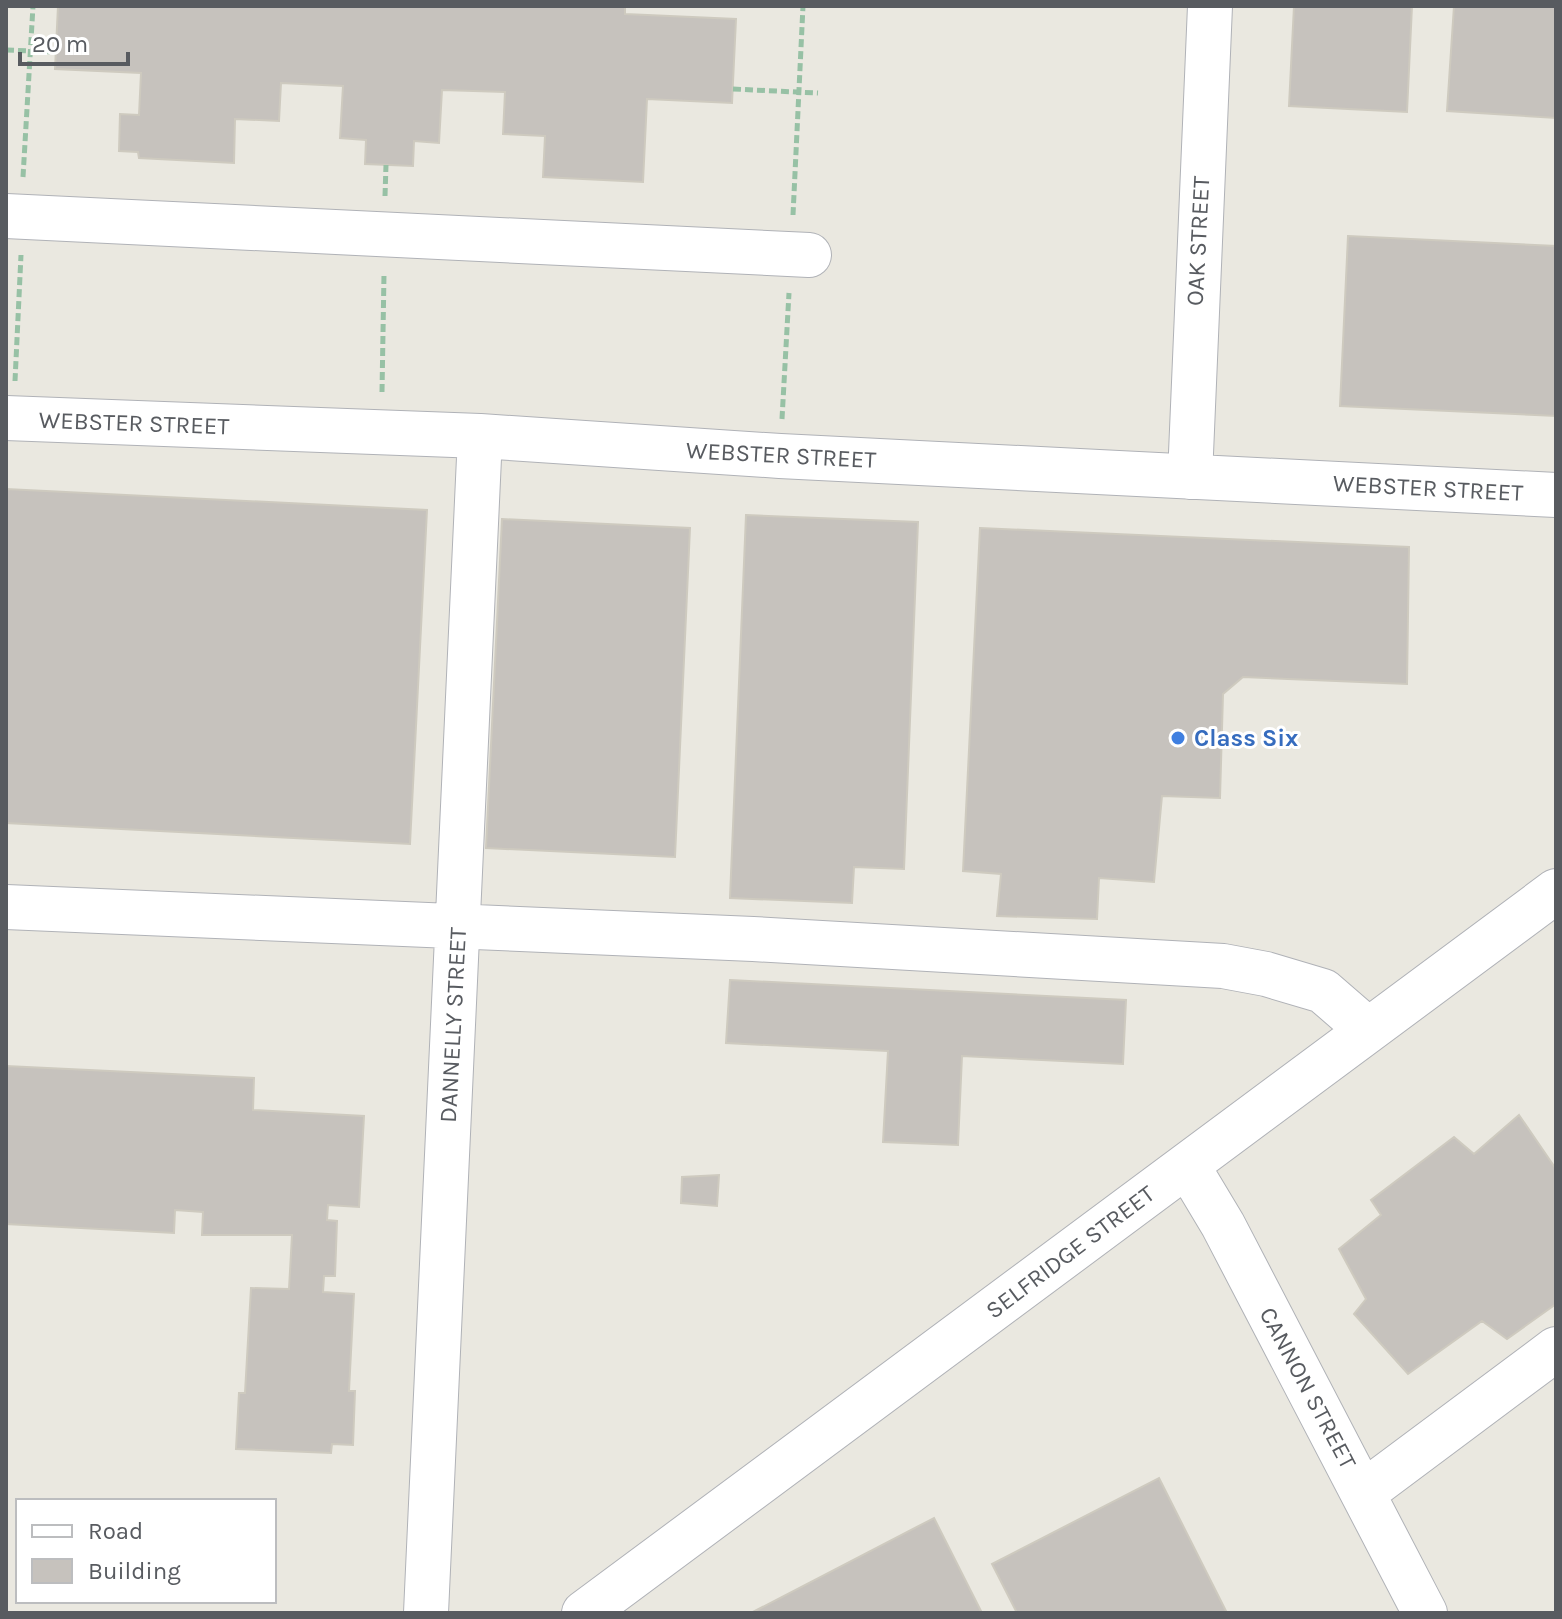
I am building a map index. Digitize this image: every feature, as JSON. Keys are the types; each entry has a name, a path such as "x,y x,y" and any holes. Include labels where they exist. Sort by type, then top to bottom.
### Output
{"street":[{"name":"OAK STREET","path":"1190,477 1210,6"},
{"path":"14,217 377,217 801,232"},
{"name":"WEBSTER STREET","path":"10,418 381,431 1556,495"},
{"name":"DANNELLY STREET","path":"426,1613 480,436"},
{"name":"SELFRIDGE STREET","path":"584,1613 1556,891"},
{"path":"6,907 457,926 1223,966 1266,974 1323,991 1368,1030"},
{"name":"CANNON STREET","path":"1187,1165 1223,1225 1425,1613"},
{"path":"1363,1493 1556,1349"}],"path":[{"path":"10,418 14,217 33,6"},
{"path":"6,50 56,52"},
{"path":"733,89 818,93"},
{"path":"381,431 377,217 385,200 386,165"}],"building":[{"path":"58,6 625,6 625,14 736,19 732,103 647,99 643,182 543,177 545,136 503,134 505,92 442,90 439,143 414,141 413,166 365,164 366,140 340,138 343,86 281,83 279,121 235,119 234,163 139,158 138,152 119,151 120,114 139,115 141,73 55,69"},
{"path":"1294,6 1412,6 1407,112 1289,106"},
{"path":"1454,6 1556,6 1556,118 1447,111"},
{"path":"1348,236 1556,246 1556,416 1340,406"},
{"path":"6,489 427,510 410,844 6,823"},
{"path":"746,515 918,522 904,869 854,867 852,903 730,898"},
{"path":"502,519 690,528 675,857 486,848"},
{"path":"980,528 1409,547 1407,684 1243,677 1223,694 1220,798 1162,796 1154,882 1099,878 1097,919 997,916 1001,874 963,871"},
{"path":"730,980 1126,1000 1123,1064 962,1056 958,1145 883,1142 888,1051 726,1043"},
{"path":"6,1066 254,1078 253,1110 364,1116 359,1207 328,1205 327,1220 337,1221 335,1276 324,1276 323,1292 354,1294 349,1391 355,1391 353,1445 332,1444 331,1453 236,1449 239,1393 245,1393 251,1288 289,1289 292,1235 202,1235 203,1212 175,1210 174,1233 6,1224"},
{"path":"1519,1115 1556,1169 1556,1304 1507,1339 1482,1321 1408,1374 1354,1314 1366,1299 1339,1249 1381,1215 1371,1200 1454,1137 1474,1154"},
{"path":"719,1175 717,1206 681,1203 682,1177"},
{"path":"1159,1478 1227,1613 1017,1613 992,1564"},
{"path":"934,1518 982,1613 751,1613"}],"place":[{"name":"Class Six","path":"1178,738"}]}
